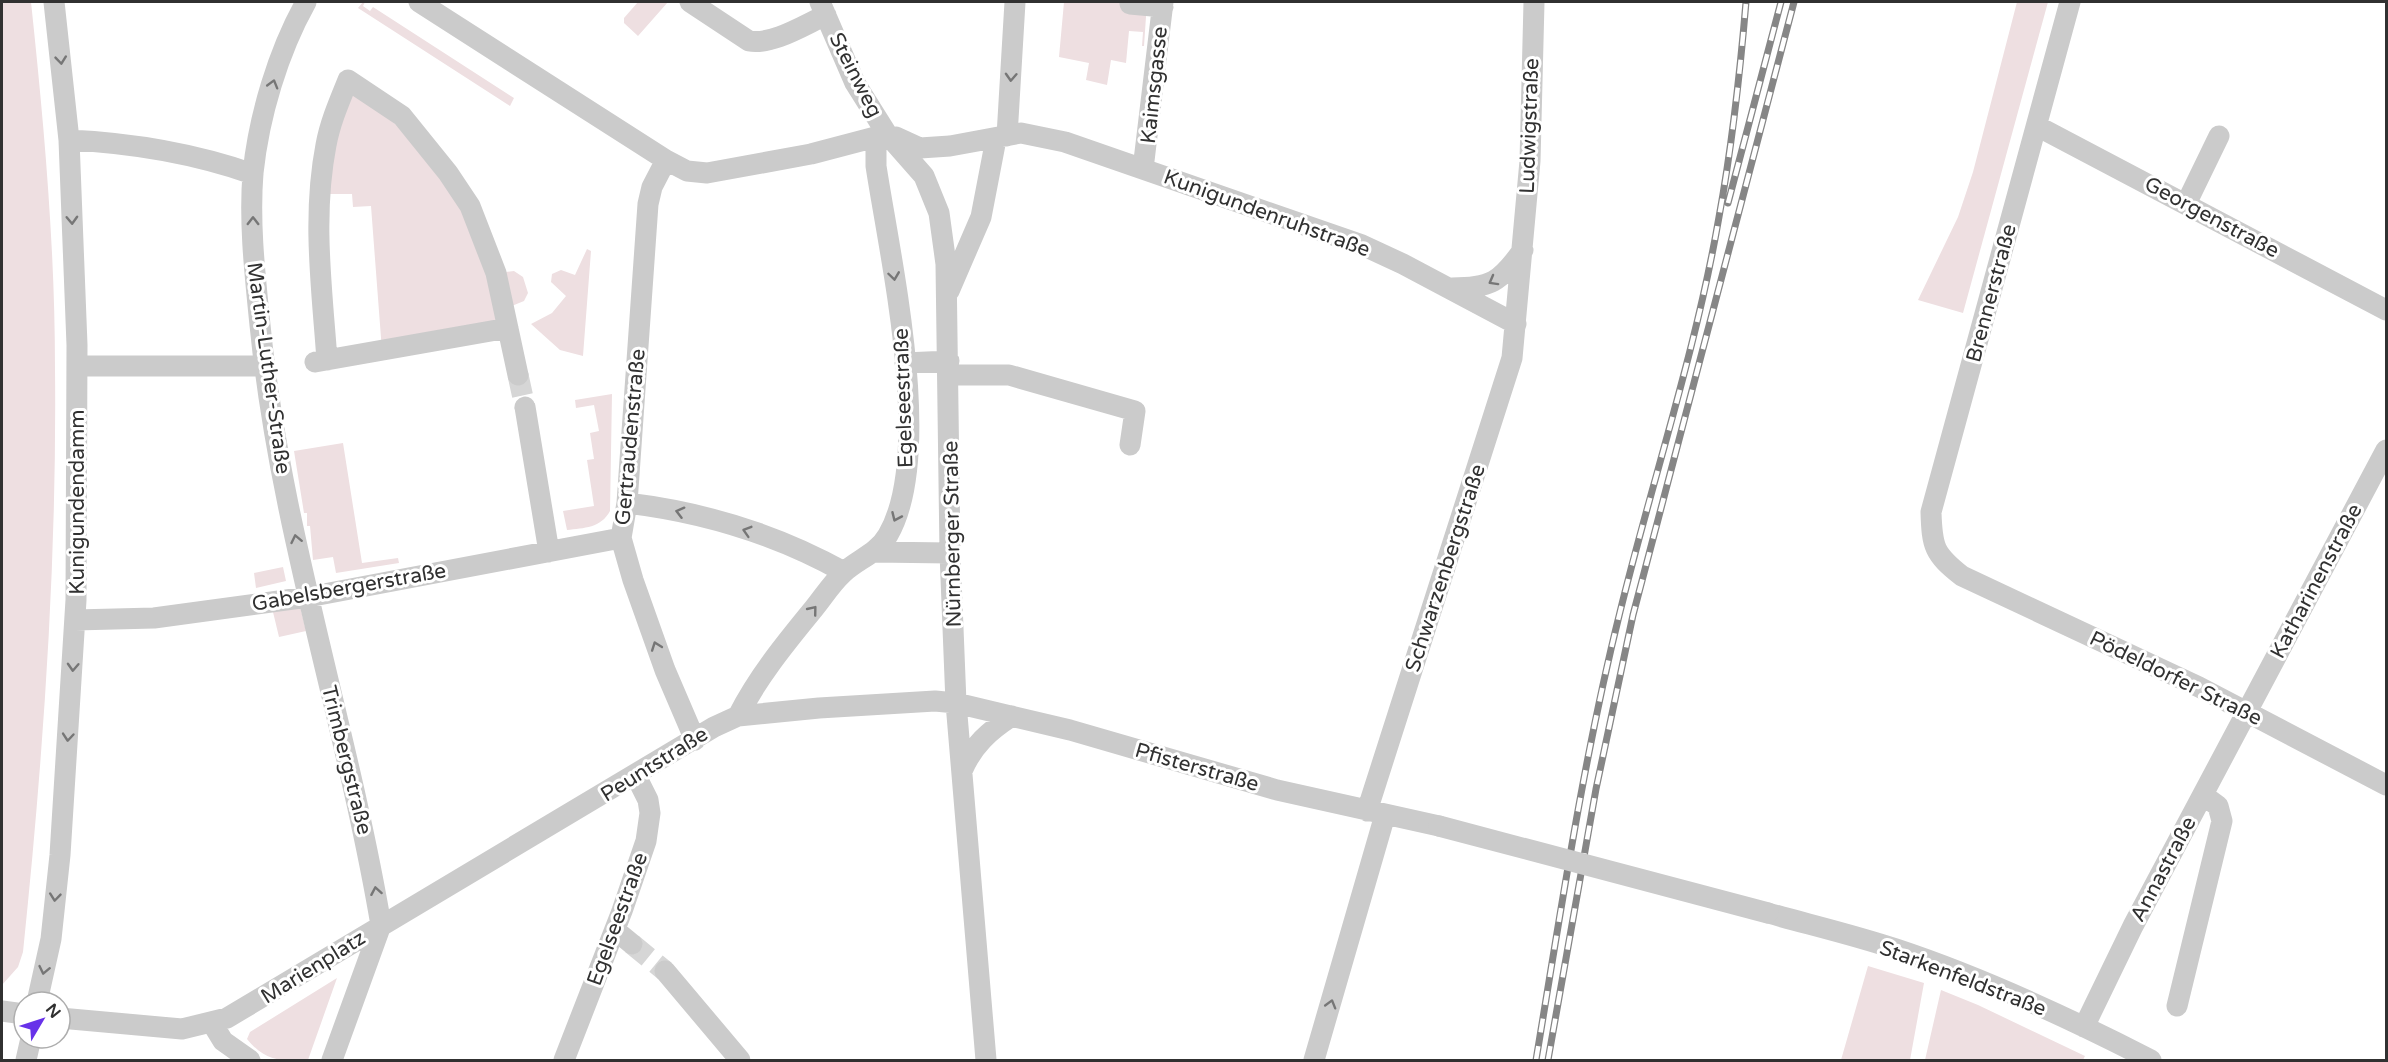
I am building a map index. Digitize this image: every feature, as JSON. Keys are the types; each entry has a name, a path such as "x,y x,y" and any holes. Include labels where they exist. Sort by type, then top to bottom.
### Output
{"street":[{"name":"Kunigundendamm","path":"40,990 51,939 60,855 75,620 77,366 69,140 54,2"},
{"name":"Martin-Luther-Straße","path":"306,2 280,62 258,141 253,174 253,253 264,366 276,443 308,597"},
{"path":"419,2 666,160 687,171 707,173 812,154 887,134"},
{"path":"690,2 748,41 755,42 776,37 823,8"},
{"name":"Nürnberger Straße","path":"946,297 981,217 1001,138 1015,2"},
{"name":"Ludwigstraße","path":"1516,324 1530,161 1534,2"},
{"name":"Brennerstraße","path":"1962,576 1941,560 1934,545 1931,512 2070,2"},
{"path":"1130,4 1163,4"},
{"name":"Kaimsgasse","path":"1143,169 1163,4"},
{"name":"Steinweg","path":"823,8 855,82 887,134 920,148 1001,138"},
{"path":"508,328 321,361 320,194 326,144 348,80 402,116 448,173 470,206 496,273 508,328 518,375"},
{"name":"Georgenstraße","path":"2037,126 2386,310"},
{"name":"Kunigundenruhstraße","path":"1001,138 1021,133 1038,135 1362,245 1451,288 1516,324"},
{"name":"Nürnberger Straße","path":"887,134 924,176 933,193 946,264 950,553 956,703 986,1060"},
{"name":"Egelseestraße","path":"738,716 755,684 844,572 874,552 888,535 900,507 907,477 905,363 876,166 876,146 887,134"},
{"path":"2186,204 2219,136"},
{"path":"69,140 121,142 161,149 216,161 253,174"},
{"name":"Gertraudenstraße","path":"666,160 652,187 648,204 627,503 621,538 664,670 695,740"},
{"path":"1451,288 1490,285 1505,273 1523,250"},
{"name":"Schwarzenbergstraße","path":"1314,1060 1376,813 1507,378 1516,324"},
{"path":"905,363 1009,375 1135,411 1130,445"},
{"path":"77,366 264,366"},
{"path":"525,407 549,552"},
{"name":"Katharinenstraße","path":"2246,712 2386,450"},
{"path":"627,503 664,508 771,538 816,556 844,572"},
{"name":"Gabelsbergerstraße","path":"75,620 154,618 308,597 621,538"},
{"path":"874,552 950,553"},
{"name":"Pödeldorfer Straße","path":"1962,576 2199,687 2386,785"},
{"name":"Trimbergstraße","path":"308,597 367,845 381,925"},
{"name":"Peuntstraße","path":"381,925 636,776 714,727 738,716 819,708 935,701 956,703"},
{"name":"Pfisterstraße","path":"956,703 1012,716 1277,790 1438,826 1768,913"},
{"name":"Annastraße","path":"2084,1027 2133,926 2246,712"},
{"path":"962,771 976,745 990,730 1012,716"},
{"name":"Egelseestraße","path":"564,1060 615,930 650,823 648,801 636,776"},
{"path":"2177,1006 2222,821 2218,806 2203,795"},
{"name":"Starkenfeldstraße","path":"1768,913 1895,949 1937,964 2084,1027 2151,1060"},
{"name":"Marienplatz","path":"72,1019 182,1029 213,1023 255,1003 381,925"},
{"name":"Marienplatz","path":"332,1060 381,925"},
{"path":"615,930 632,944"},
{"path":"665,971 740,1060"},
{"path":"213,1023 223,1041 250,1060"}],"shaded area":[{"path":"2,2 31,2 51,231 55,323 55,442 47,661 23,952 18,967 2,985"},
{"path":"365,2 363,6 370,11 373,7 514,98 510,106 358,8"},
{"path":"638,2 668,2 638,36 624,23 624,18"},
{"path":"1064,2 1147,2 1144,46 1142,46 1143,32 1129,31 1126,63 1111,60 1107,85 1086,80 1089,63 1059,57"},
{"path":"2017,2 2048,2 1963,313 1918,300 1958,217 1973,172"},
{"path":"348,80 448,173 496,273 514,271 523,277 528,293 524,301 504,309 508,328 382,351 371,206 353,207 352,194 320,194"},
{"path":"587,249 591,251 583,356 560,350 531,324 552,313 566,296 551,282 552,274 561,270 575,275"},
{"path":"612,394 610,511 597,524 567,530 563,511 594,506 587,460 594,459 590,433 599,431 594,405 576,408 575,400"},
{"path":"343,443 362,563 398,558 399,563 336,573 333,557 313,560 310,526 307,526 307,513 304,513 294,451"},
{"path":"283,567 286,581 256,588 254,573"},
{"path":"300,606 306,631 279,637 273,612"},
{"path":"1868,966 1924,983 1910,1060 1841,1060"},
{"path":"337,978 308,1060 281,1060 267,1056 247,1039 250,1032"},
{"path":"1941,990 2085,1056 2083,1060 1925,1060"}],"tunnel":[{"path":"518,375 525,407"},
{"path":"632,944 665,971"}],"railway":[{"path":"1536,1060 1595,723 1632,563 1686,366 1709,267 1732,136 1746,2"},
{"path":"1728,203 1781,2"},
{"path":"1548,1060 1596,789 1633,615 1794,2"}]}
